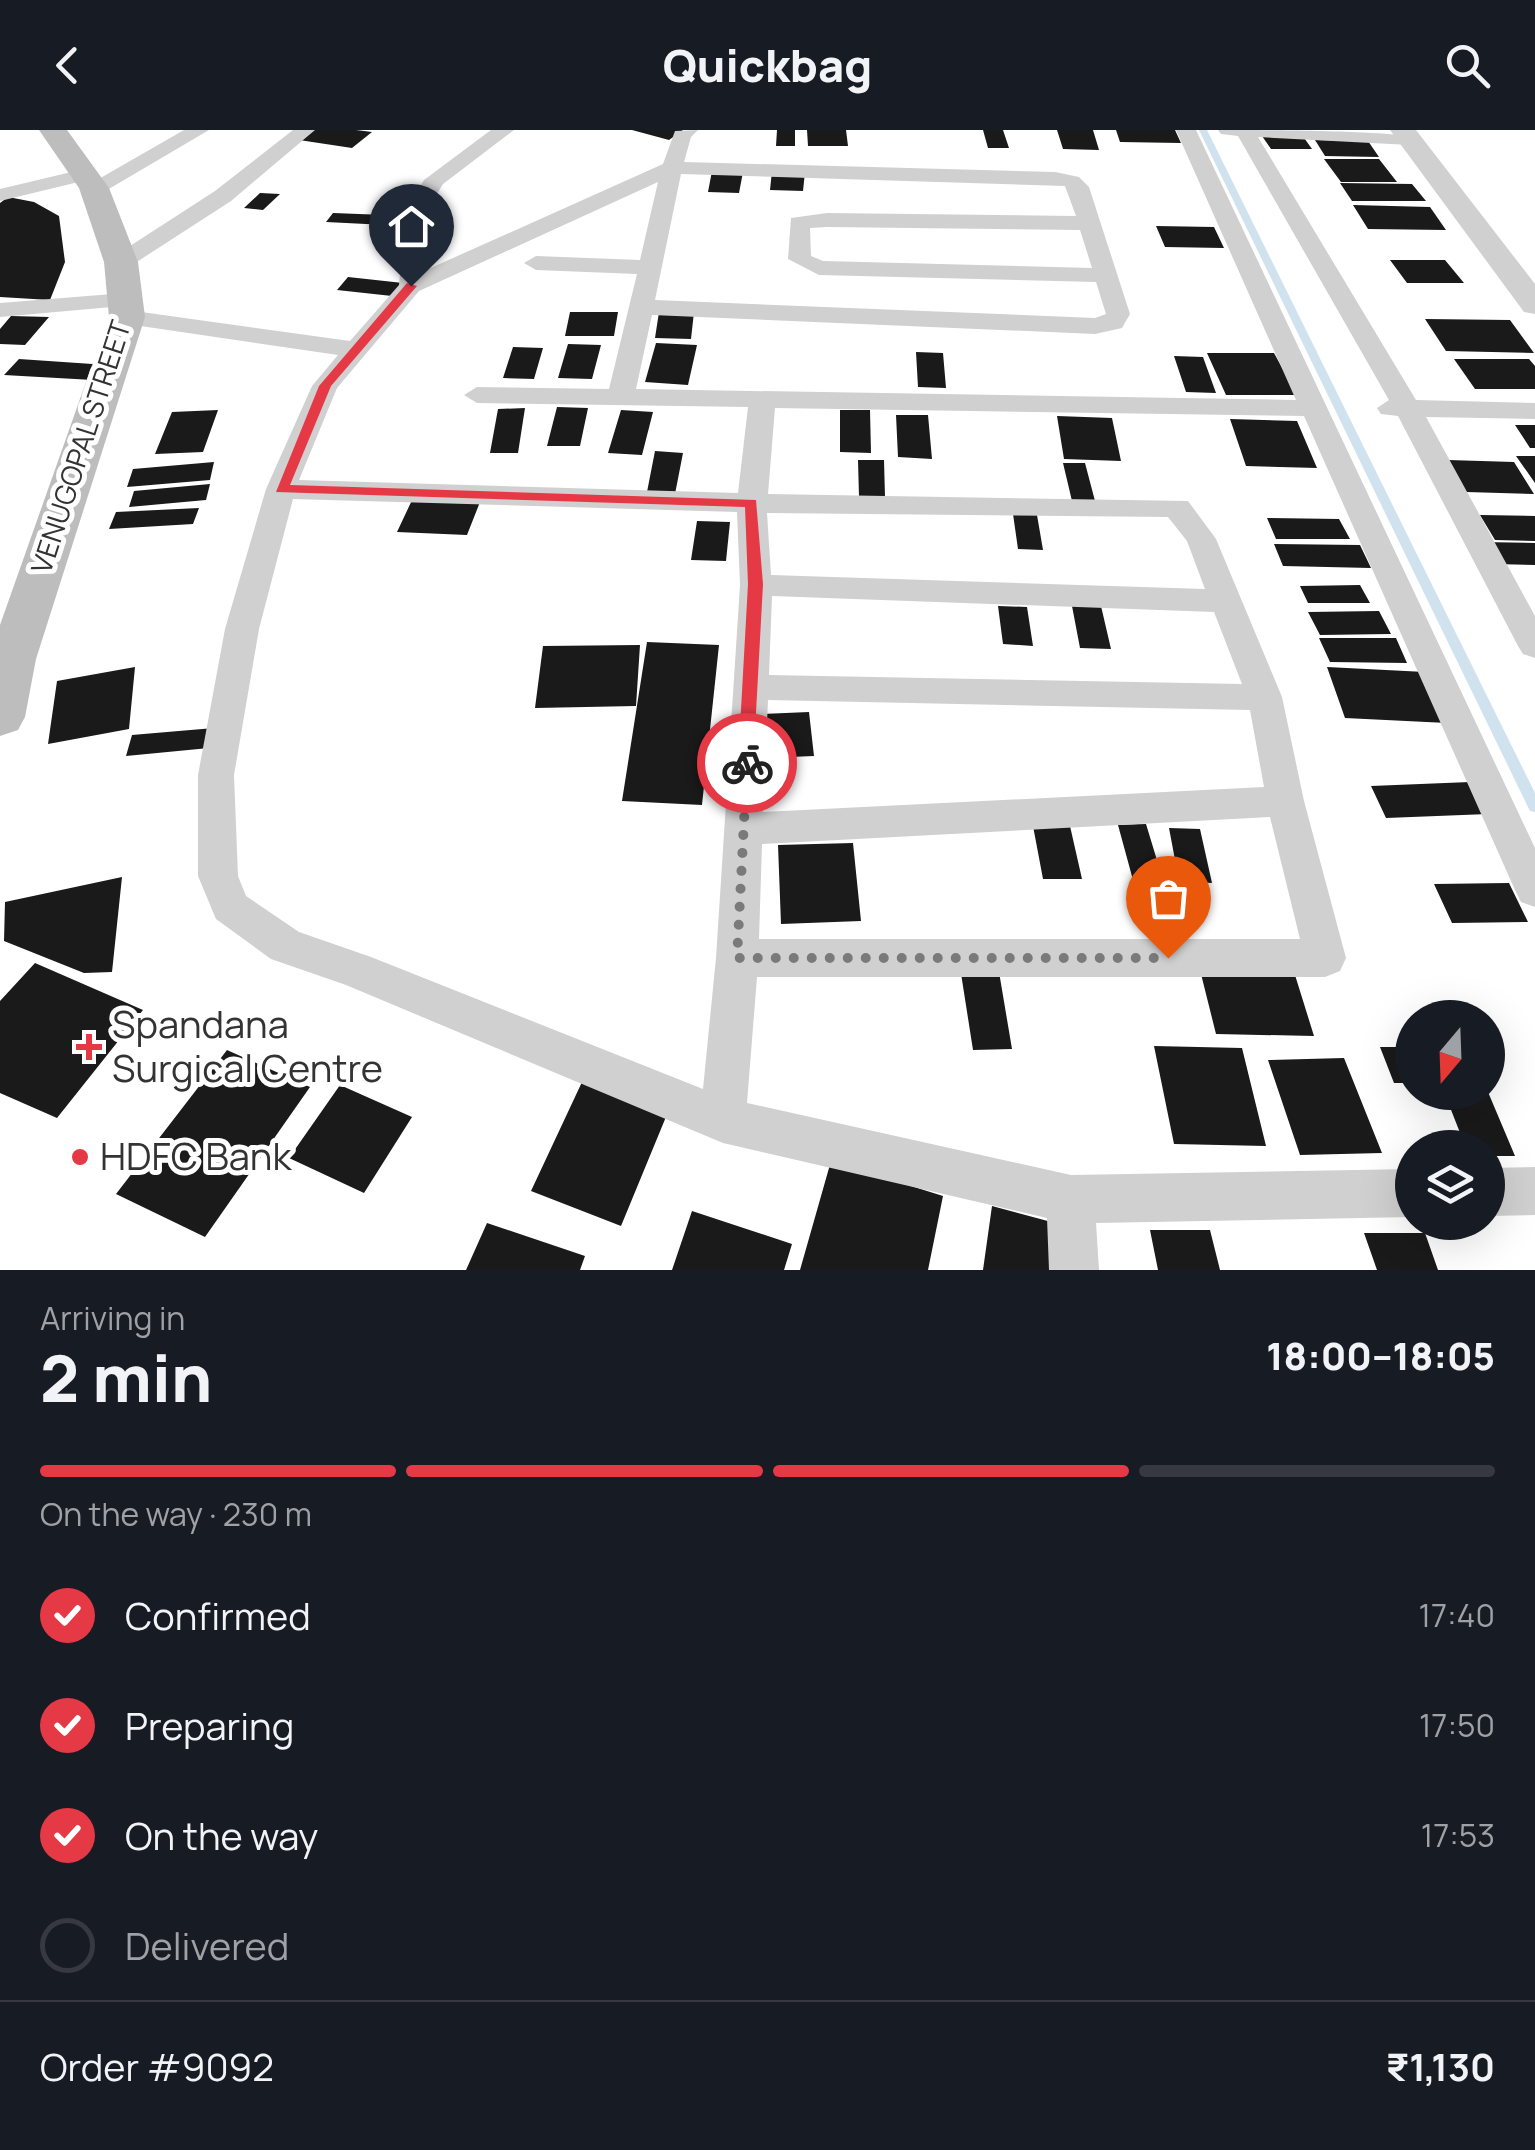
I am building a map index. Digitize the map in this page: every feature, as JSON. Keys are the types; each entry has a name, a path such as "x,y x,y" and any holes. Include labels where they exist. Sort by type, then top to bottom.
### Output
{"main road":[{"path":"53,130 89,181 124,293"},
{"name":"VENUGOPAL STREET","path":"0,718 6,658 124,293"}],"street":[{"path":"0,195 89,181 199,130"},
{"path":"124,293 223,196 305,130"},
{"path":"411,286 416,210 444,172 504,130"},
{"path":"621,396 672,168 682,135 688,130"},
{"path":"1186,130 1535,890"},
{"path":"1226,130 1407,134 1534,302"},
{"path":"1244,130 1535,646"},
{"path":"641,307 1095,326 1113,323 1118,314 1078,187 1072,181 1055,178 672,168 411,286 326,386 281,489 242,630 216,775 218,876 230,907 286,946 356,970 724,1120 1071,1198 1395,1193"},
{"path":"1089,223 799,223 800,258 819,268 1105,274"},
{"path":"536,264 650,267"},
{"path":"0,310 124,293 356,350"},
{"path":"477,395 1314,408"},
{"path":"724,1120 737,958 756,584 752,503 762,399"},
{"path":"1399,408 1535,411"},
{"path":"281,489 752,503 1177,508 1201,540 1264,696 1284,801 1325,958 737,958"},
{"path":"756,584 1228,602"},
{"path":"751,687 1264,696"},
{"path":"743,829 1284,801"},
{"path":"1505,1192 1535,1191"},
{"path":"1071,1198 1074,1270"}],"building":[{"path":"313,130 372,132 352,148 299,140"},
{"path":"632,130 683,130 669,140"},
{"path":"777,130 795,130 795,146 776,146"},
{"path":"807,130 846,130 848,146 808,146"},
{"path":"983,130 1003,130 1009,148 988,148"},
{"path":"1057,130 1093,130 1099,150 1063,149"},
{"path":"1116,130 1175,130 1181,143 1120,142"},
{"path":"1302,135 1312,149 1271,149 1262,136"},
{"path":"1315,140 1368,141 1379,157 1325,156"},
{"path":"1324,159 1379,159 1397,182 1341,182"},
{"path":"712,171 743,172 739,193 708,192"},
{"path":"772,171 805,172 803,191 770,190"},
{"path":"1340,183 1412,184 1426,201 1352,201"},
{"path":"260,193 280,194 263,210 244,208"},
{"path":"8,197 34,202 59,216 65,262 50,300 0,297 0,203"},
{"path":"1353,205 1430,207 1446,230 1368,229"},
{"path":"333,213 411,216 406,226 326,222"},
{"path":"1156,226 1214,227 1224,248 1165,247"},
{"path":"1390,260 1445,260 1464,283 1407,283"},
{"path":"348,277 403,283 392,296 337,290"},
{"path":"570,312 618,312 614,336 565,336"},
{"path":"659,312 694,312 691,339 655,338"},
{"path":"11,316 49,317 25,345 0,344 0,329"},
{"path":"1425,319 1510,320 1534,353 1446,351"},
{"path":"656,343 697,345 688,385 645,382"},
{"path":"568,344 601,345 592,379 558,378"},
{"path":"513,347 543,348 534,379 503,378"},
{"path":"916,352 943,353 946,388 918,387"},
{"path":"1207,353 1274,353 1297,395 1226,395"},
{"path":"1174,356 1203,357 1216,393 1186,392"},
{"path":"19,359 107,365 93,380 4,375"},
{"path":"1454,359 1529,359 1535,366 1535,389 1475,389"},
{"path":"557,407 588,408 580,446 547,446"},
{"path":"525,408 518,453 490,453 498,409"},
{"path":"218,410 203,452 155,454 172,412"},
{"path":"621,410 653,412 642,455 608,453"},
{"path":"840,410 870,410 871,453 840,452"},
{"path":"896,415 928,415 932,459 898,457"},
{"path":"1057,416 1112,418 1121,461 1064,459"},
{"path":"1230,419 1297,421 1317,468 1246,466"},
{"path":"1515,425 1535,425 1535,448 1530,448"},
{"path":"655,451 683,453 675,494 647,492"},
{"path":"1516,456 1535,456 1535,483"},
{"path":"858,460 884,460 885,497 859,497"},
{"path":"1448,460 1514,462 1534,494 1466,492"},
{"path":"214,462 210,480 127,487 133,469"},
{"path":"1063,463 1085,463 1095,501 1072,501"},
{"path":"210,484 206,500 129,507 134,491"},
{"path":"413,498 480,502 467,535 397,532"},
{"path":"199,508 193,524 109,529 116,512"},
{"path":"1013,514 1037,515 1043,550 1018,549"},
{"path":"1480,515 1535,516 1535,541 1495,540"},
{"path":"1267,518 1339,519 1350,539 1276,539"},
{"path":"697,521 730,522 726,561 691,560"},
{"path":"1480,542 1535,543 1535,565 1493,564"},
{"path":"1274,544 1360,545 1371,568 1283,566"},
{"path":"1360,585 1370,603 1308,603 1300,586"},
{"path":"998,606 1027,607 1033,646 1003,644"},
{"path":"1072,606 1101,606 1111,649 1080,648"},
{"path":"1379,611 1391,634 1320,635 1308,612"},
{"path":"1319,638 1396,638 1407,663 1330,662"},
{"path":"647,642 719,645 702,805 622,801"},
{"path":"640,645 636,706 535,708 543,646"},
{"path":"135,667 129,729 48,744 57,681"},
{"path":"1327,667 1425,672 1447,723 1345,718"},
{"path":"809,712 814,756 765,758 761,714"},
{"path":"214,728 209,748 126,756 132,735"},
{"path":"1470,782 1488,814 1386,818 1371,786"},
{"path":"1146,824 1163,880 1133,880 1118,825"},
{"path":"1033,826 1070,826 1082,879 1043,879"},
{"path":"1169,828 1200,829 1212,883 1179,881"},
{"path":"853,843 861,921 781,924 778,845"},
{"path":"122,877 112,972 84,973 4,941 5,902"},
{"path":"1509,883 1528,922 1452,923 1434,884"},
{"path":"35,963 143,1010 57,1118 0,1093 0,1001"},
{"path":"998,966 1012,1049 973,1050 960,967"},
{"path":"1201,974 1295,975 1314,1036 1216,1034"},
{"path":"1154,1046 1242,1048 1266,1146 1174,1144"},
{"path":"1380,1047 1395,1047 1394,1083"},
{"path":"227,1050 310,1087 205,1237 116,1194"},
{"path":"1344,1058 1382,1153 1300,1155 1268,1060"},
{"path":"582,1082 668,1112 621,1226 531,1191"},
{"path":"340,1085 412,1117 364,1193 289,1158"},
{"path":"1451,1110 1496,1110 1504,1130 1459,1130"},
{"path":"1505,1132 1515,1156 1505,1156"},
{"path":"831,1161 943,1196 928,1270 800,1270"},
{"path":"992,1206 1059,1224 1055,1270 983,1270"},
{"path":"692,1211 792,1244 784,1270 672,1270"},
{"path":"487,1223 585,1256 580,1270 466,1270"},
{"path":"1150,1230 1210,1230 1220,1270 1158,1270"},
{"path":"1364,1233 1395,1233 1395,1240 1427,1240 1438,1270 1377,1270"}],"waterway":[{"path":"1203,130 1535,807"}],"way so far":[{"path":"747,763 737,958 1168,958"}],"place":[{"name":"Spandana Surgical Centre","path":"89,1047"},
{"name":"HDFC Bank","path":"80,1157"}],"route":[{"path":"411,286 326,386 281,489 752,503 756,584 747,763"}]}
